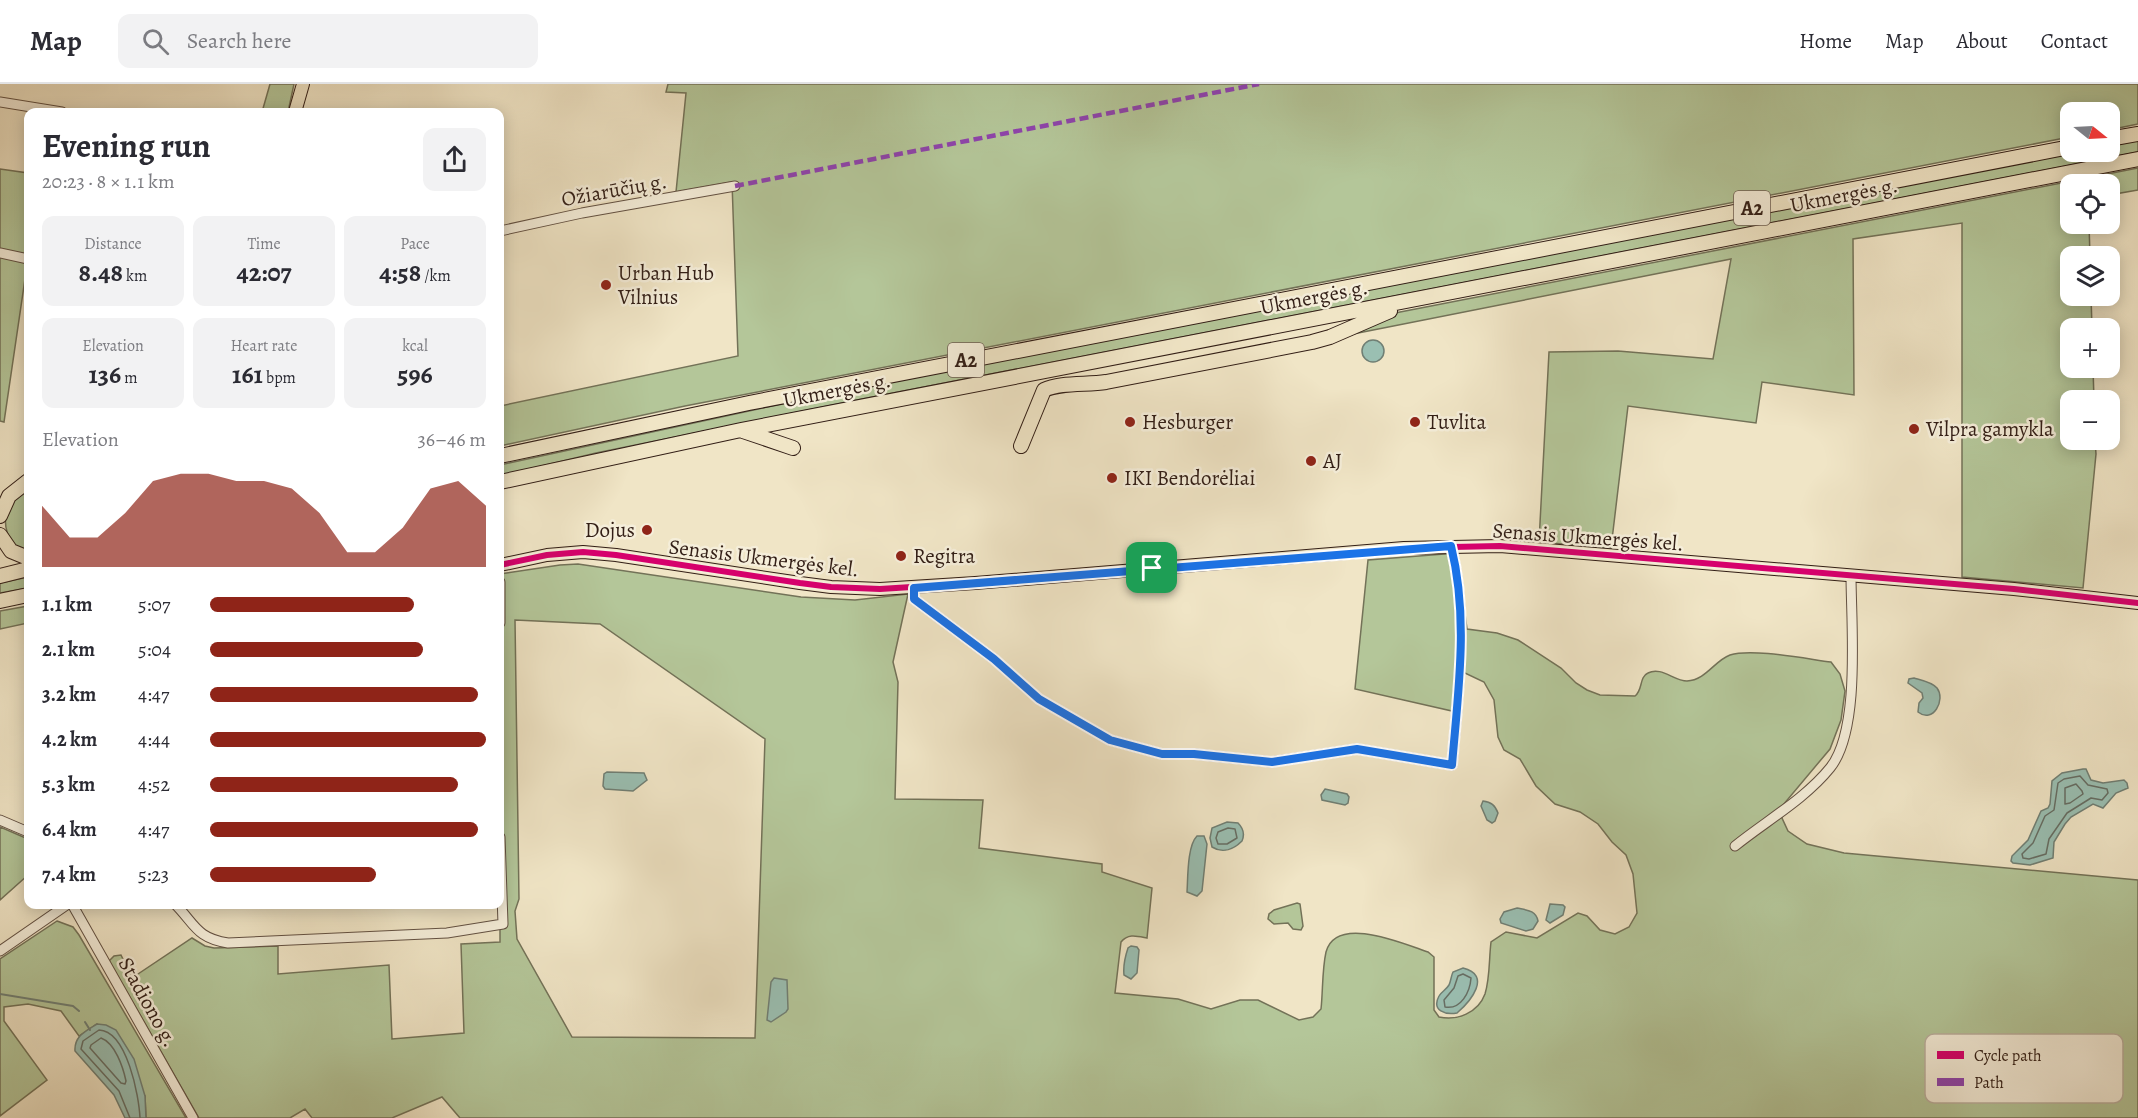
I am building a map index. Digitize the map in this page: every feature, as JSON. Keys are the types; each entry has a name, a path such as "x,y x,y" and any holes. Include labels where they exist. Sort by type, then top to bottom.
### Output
{"highway":[{"path":"2120,137 2138,134"},
{"name":"Ukmergės g.","path":"504,455 749,403 2060,149"},
{"name":"Ukmergės g.","path":"504,481 741,430 2138,159"},
{"path":"1021,446 1044,390 1052,386 1106,382 1312,342 1351,329 1384,312 1423,305 1442,294"},
{"path":"741,430 793,448"},
{"path":"504,488 532,475"},
{"path":"0,516 9,496 24,484"},
{"path":"0,535 11,552 24,557"},
{"path":"0,576 24,570"},
{"path":"0,601 24,596"}],"main road":[{"path":"296,108 303,84"},
{"name":"Senasis Ukmergės kel.","path":"504,564 547,555 582,552 831,587 914,588 1451,546 1546,549 2061,593 2138,603"}],"street":[{"path":"0,102 37,108"},
{"name":"Ožiarūčių g.","path":"504,230 582,213 735,186"},
{"path":"0,253 24,258"},
{"path":"914,588 914,599 994,659 1039,699 1117,742 1162,754 1230,757 1258,762 1272,762 1357,749 1452,765 1462,651 1458,582 1451,546"},
{"path":"1735,846 1806,792 1830,768 1839,755 1848,727 1850,709 1851,575"},
{"path":"0,820 24,830"},
{"path":"0,951 63,909"},
{"name":"Stadiono g.","path":"73,909 193,1118"},
{"path":"179,909 196,930 206,937 228,943 442,933 503,924 502,909"}],"green space":[{"path":"270,84 294,84 289,108 263,108"},
{"path":"668,84 2138,84 2138,124 2120,128 2120,102 2060,102 2060,139 685,406 504,445 504,405 738,356 732,182 676,192 686,93 666,92"},
{"path":"2138,140 2138,152 2120,155 2120,143"},
{"path":"2060,156 2060,162 2086,162 862,399 596,453 504,475 504,464 859,387"},
{"path":"2138,168 2138,190 2120,193 2120,174 2107,174"},
{"path":"0,169 24,172 24,286 4,422 0,421"},
{"path":"2060,183 2060,234 2089,234 2090,246 2060,246 2060,306 2091,306 2092,318 2060,318 2060,378 2093,378 2094,390 2060,390 2060,450 2096,450 2083,588 1962,577 1962,223 1853,239 1854,395 1762,382 1756,423 1628,406 1611,548 1539,542 1549,352 1618,351 1713,359 1731,259 1348,335 1395,313"},
{"path":"24,490 24,551 15,545 7,533 7,511 14,499"},
{"path":"1457,553 1467,629 1497,633 1518,640 1561,668 1576,683 1600,695 1635,696 1643,677 1653,671 1663,672 1682,680 1694,680 1724,658 1740,653 1765,653 1831,662 1840,674 1845,691 1841,720 1830,749 1783,805 1782,818 1788,831 1807,844 1844,853 2138,880 2138,1118 460,1118 442,1097 392,1118 312,1118 305,1109 290,1118 199,1118 109,961 114,956 121,955 132,978 192,938 205,946 214,948 278,946 278,974 389,965 392,1039 464,1033 461,944 500,942 500,909 504,909 504,573 578,564 801,597 855,600 908,594 893,662 898,682 895,799 983,800 979,848 1102,864 1102,872 1152,888 1147,938 1130,936 1121,942 1115,993 1178,999 1211,1009 1240,1000 1258,1000 1299,1020 1313,1017 1321,1009 1326,952 1332,941 1343,935 1356,933 1388,938 1428,952 1434,957 1434,1010 1439,1017 1453,1018 1472,1011 1482,1001 1488,981 1491,942 1506,932 1537,938 1578,913 1587,916 1600,930 1615,934 1629,927 1637,913 1633,874 1626,855 1598,824 1580,812 1555,804 1536,786 1520,759 1504,750 1498,737 1494,700 1484,682 1465,673 1456,672 1452,711 1355,689 1368,560","holes":["515,620 600,624 765,739 755,1038 572,1037 517,939 515,911 519,899"]},
{"path":"24,578 24,589 0,593 0,583"},
{"path":"24,607 24,624 0,629 0,611"},
{"path":"0,827 24,837 24,879 0,900"},
{"path":"1300,904 1303,926 1301,930 1293,929 1288,923 1274,924 1268,919 1269,914 1274,910"},
{"path":"57,921 73,927 79,935 186,1118 146,1118 145,1096 97,1024 79,1036 61,1011 28,1004 4,1007 4,1021 47,1080 0,1116 0,959"}],"water":[{"path":"1373,340 1381,343 1384,351 1381,359 1373,362 1365,359 1362,351 1365,343"},
{"path":"1914,678 1937,688 1939,704 1929,715 1918,712 1919,703 1923,698 1922,693 1908,683 1909,679"},
{"path":"2086,769 2091,780 2103,783 2124,780 2128,788 2116,793 2103,808 2093,804 2071,817 2054,842 2053,858 2030,865 2013,863 2012,856 2028,840 2041,811 2048,808 2050,804 2052,781 2062,773"},
{"path":"607,772 644,773 647,780 633,791 605,789 604,774"},
{"path":"1325,789 1347,794 1348,803 1345,805 1322,800 1321,795"},
{"path":"1483,801 1496,808 1498,813 1492,823 1487,820 1481,806"},
{"path":"1227,822 1240,825 1243,834 1242,841 1228,850 1212,847 1210,838 1212,828"},
{"path":"1197,836 1204,836 1207,844 1202,891 1197,896 1187,892 1191,847"},
{"path":"1550,904 1565,907 1563,915 1550,923 1546,920"},
{"path":"1517,908 1530,911 1537,917 1538,921 1533,929 1526,931 1501,923 1500,919 1504,912"},
{"path":"1131,946 1139,950 1137,973 1131,979 1124,975 1124,965 1128,948"},
{"path":"1463,968 1472,971 1476,976 1478,982 1473,995 1457,1013 1441,1011 1437,1005 1439,996 1449,985 1453,972"},
{"path":"774,978 787,980 788,1009 771,1022 767,1020 771,982"},
{"path":"97,1024 116,1030 134,1059 145,1096 146,1118 125,1118 114,1095 75,1051 76,1041"}],"waterway":[{"path":"0,994 73,1006 79,1011"},
{"path":"85,1022 90,1030"}],"marked path":[{"path":"735,186 1259,84"}],"cycle path":[{"path":"914,588 914,599 994,659 1039,699 1110,740 1162,754 1194,754 1271,762 1357,749 1452,765 1461,628 1460,600 1451,546"},
{"path":"504,564 547,555 583,552 831,587 880,589 1404,548 1500,546 2014,589 2138,603"}],"place":[{"name":"Urban Hub Vilnius","path":"606,285"},
{"name":"Hesburger","path":"1130,422"},
{"name":"Tuvlita","path":"1415,422"},
{"name":"Vilpra gamykla","path":"1914,429"},
{"name":"AJ","path":"1311,461"},
{"name":"IKI Bendorėliai","path":"1112,478"},
{"name":"Dojus","path":"647,530"},
{"name":"Regitra","path":"901,556"}],"route":[{"path":"1451,546 1458,582 1462,651 1452,765 1357,749 1272,762 1258,762 1194,754 1162,754 1110,740 1039,699 994,659 914,599 914,588 1152,568 1451,546"}]}
